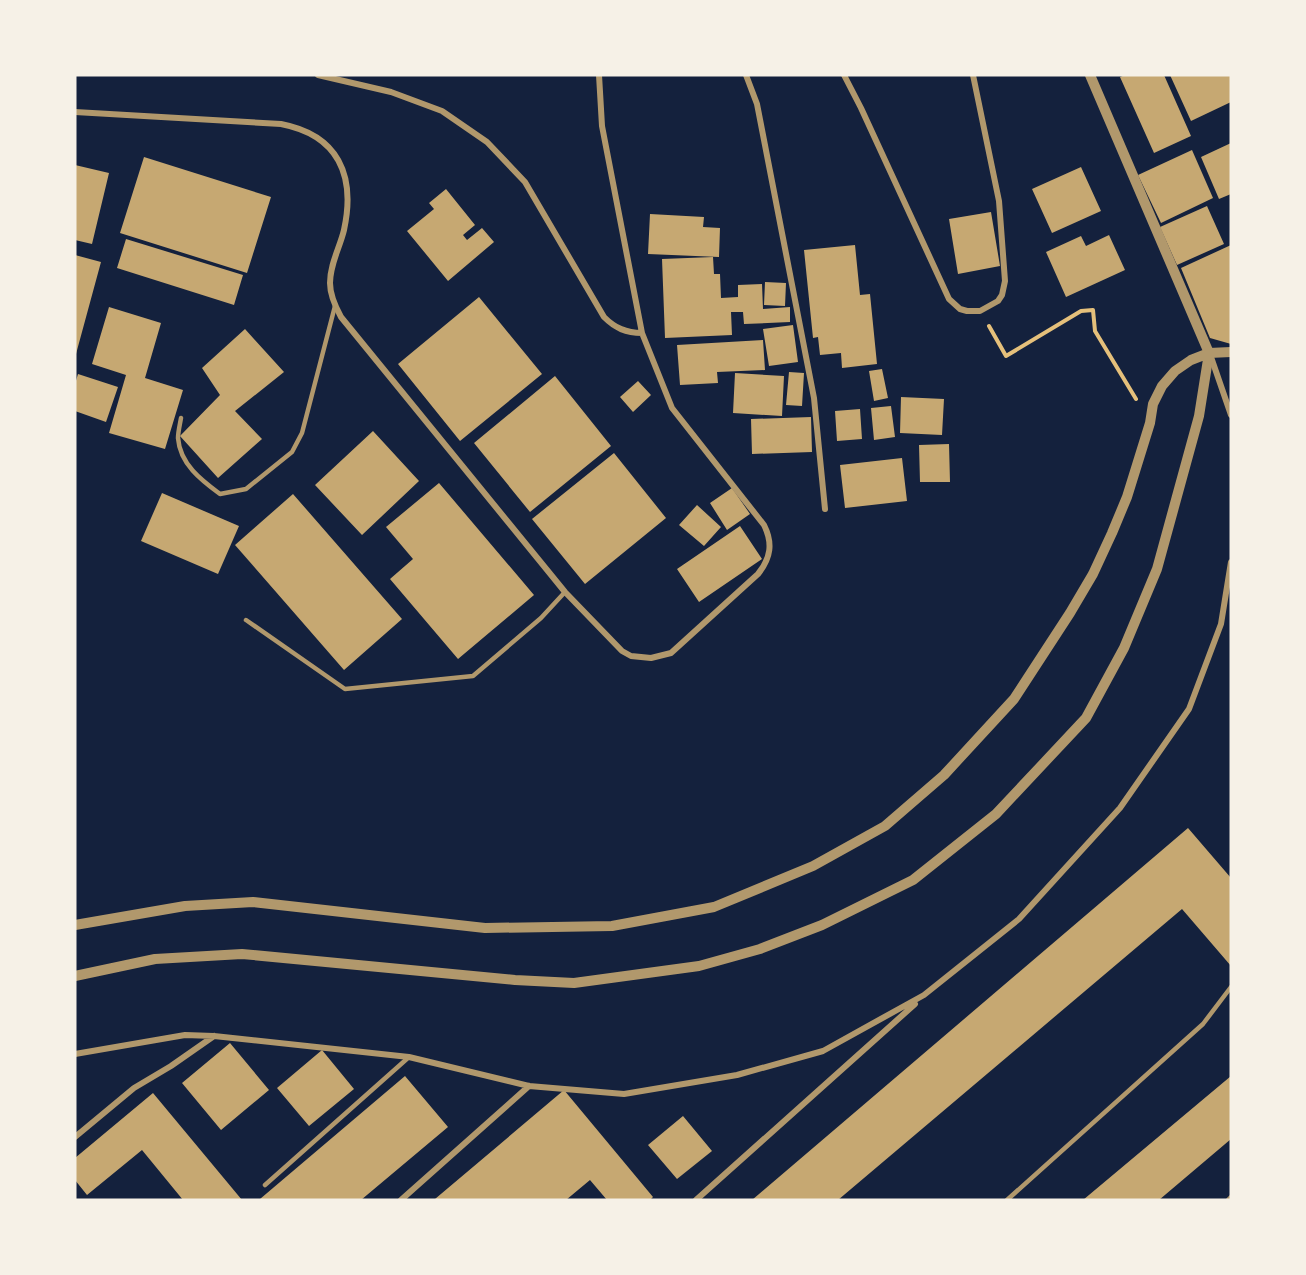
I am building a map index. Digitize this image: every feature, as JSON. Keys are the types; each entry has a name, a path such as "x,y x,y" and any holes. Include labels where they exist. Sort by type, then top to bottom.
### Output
{"street":[{"path":"318,75 391,92 441,111 487,142 525,182 604,317 625,332 642,333"},
{"path":"75,112 281,124 297,127 313,134 326,145 343,168 348,190 344,229 331,268 330,281 335,306 341,317 565,592 622,651 631,656 651,658 671,653 758,574 768,559 770,542 764,525 672,408 642,333 602,126 599,75"},
{"path":"746,75 757,104 814,398 825,509"},
{"path":"844,75 950,299 960,309 974,312 981,311 998,301 1005,281 999,201 973,75"},
{"path":"1090,75 1209,353 1231,416"},
{"path":"75,925 185,906 253,902 484,928 612,926 714,907 813,866 885,826 944,775 1014,699 1087,584 1112,533 1127,497 1150,423 1153,404 1162,386 1175,371 1191,360 1209,353 1231,352"},
{"path":"75,976 155,959 242,954 515,980 574,983 699,966 760,949 822,925 913,880 996,814 1086,718 1124,648 1157,569 1197,426 1209,353"},
{"path":"696,1200 924,995 1018,919 1120,808 1189,709 1221,624 1231,562"},
{"path":"75,1054 185,1035 214,1036 409,1057 529,1086 624,1094 737,1075 823,1051 924,995"},
{"path":"75,1137 134,1088 214,1036"},
{"path":"402,1200 529,1086"}],"lane":[{"path":"181,418 178,438 183,456 195,476 220,494 246,489 292,452 302,433 335,306"},
{"path":"246,620 345,688 473,676 541,618 565,592"},
{"path":"1007,1200 1203,1024 1231,987"},
{"path":"265,1185 409,1057"}],"path":[{"path":"981,311 1006,356 1081,311 1093,310 1095,331 1150,423"}],"building":[{"path":"1164,75 1191,136 1154,153 1120,77"},
{"path":"1170,75 1231,75 1231,102 1191,121"},
{"path":"1231,143 1231,194 1219,199 1201,157"},
{"path":"1192,150 1213,198 1161,223 1138,175"},
{"path":"144,157 271,197 247,273 120,233"},
{"path":"75,165 109,173 92,244 75,240"},
{"path":"1081,167 1101,211 1052,233 1032,189"},
{"path":"446,189 475,225 463,235 467,240 482,228 494,242 448,281 407,231 434,209 429,203"},
{"path":"1207,206 1224,244 1177,265 1160,227"},
{"path":"991,212 1000,266 958,274 949,219"},
{"path":"650,214 704,217 703,227 720,228 719,257 648,254"},
{"path":"1109,235 1125,270 1066,297 1046,252 1081,236 1086,246"},
{"path":"126,239 243,275 234,305 117,268"},
{"path":"855,245 860,295 870,294 877,364 842,368 841,353 820,355 818,337 813,338 804,250"},
{"path":"1231,245 1231,344 1210,338 1181,268"},
{"path":"75,255 101,262 76,354 75,354"},
{"path":"713,257 714,274 720,274 721,298 738,297 738,285 762,284 763,309 790,307 790,322 744,324 743,312 731,312 732,335 665,338 662,259"},
{"path":"765,282 786,283 785,306 764,305"},
{"path":"479,297 542,374 460,441 398,364"},
{"path":"109,307 161,323 145,378 183,390 165,449 109,433 126,375 92,364"},
{"path":"793,325 798,362 769,366 763,329"},
{"path":"245,329 284,372 235,411 262,439 218,478 180,436 220,395 202,368"},
{"path":"763,340 765,370 717,372 718,383 680,385 677,345"},
{"path":"882,369 888,398 874,401 869,371"},
{"path":"789,372 804,373 802,406 786,405"},
{"path":"735,373 784,376 782,416 733,413"},
{"path":"78,374 118,387 106,422 75,411 75,384"},
{"path":"555,376 611,446 530,512 474,443"},
{"path":"638,381 651,395 633,412 620,397"},
{"path":"901,397 944,399 942,435 900,433"},
{"path":"891,406 895,437 874,440 871,408"},
{"path":"860,409 862,439 837,441 835,411"},
{"path":"811,417 812,452 752,454 751,419"},
{"path":"373,431 419,481 362,535 315,485"},
{"path":"949,444 950,482 920,482 919,445"},
{"path":"614,453 666,518 585,584 532,519"},
{"path":"902,458 907,501 845,508 840,465"},
{"path":"439,483 534,595 458,659 390,579 413,559 386,527"},
{"path":"732,488 750,514 727,530 710,503"},
{"path":"162,493 239,526 218,574 141,541"},
{"path":"293,494 402,619 344,670 235,545"},
{"path":"697,505 721,527 704,546 679,525"},
{"path":"740,526 762,559 699,602 677,569"},
{"path":"1188,828 1231,878 1231,966 1182,909 838,1200 752,1200"},
{"path":"230,1043 269,1090 221,1130 182,1083"},
{"path":"322,1050 354,1089 309,1126 277,1088"},
{"path":"405,1076 448,1127 361,1200 260,1199"},
{"path":"1231,1076 1231,1139 1159,1200 1083,1200"},
{"path":"564,1090 653,1197 650,1200 607,1200 590,1180 566,1200 435,1199"},
{"path":"153,1093 242,1200 183,1200 142,1150 87,1195 75,1180 75,1158"},
{"path":"683,1116 712,1151 677,1179 648,1145"}]}
